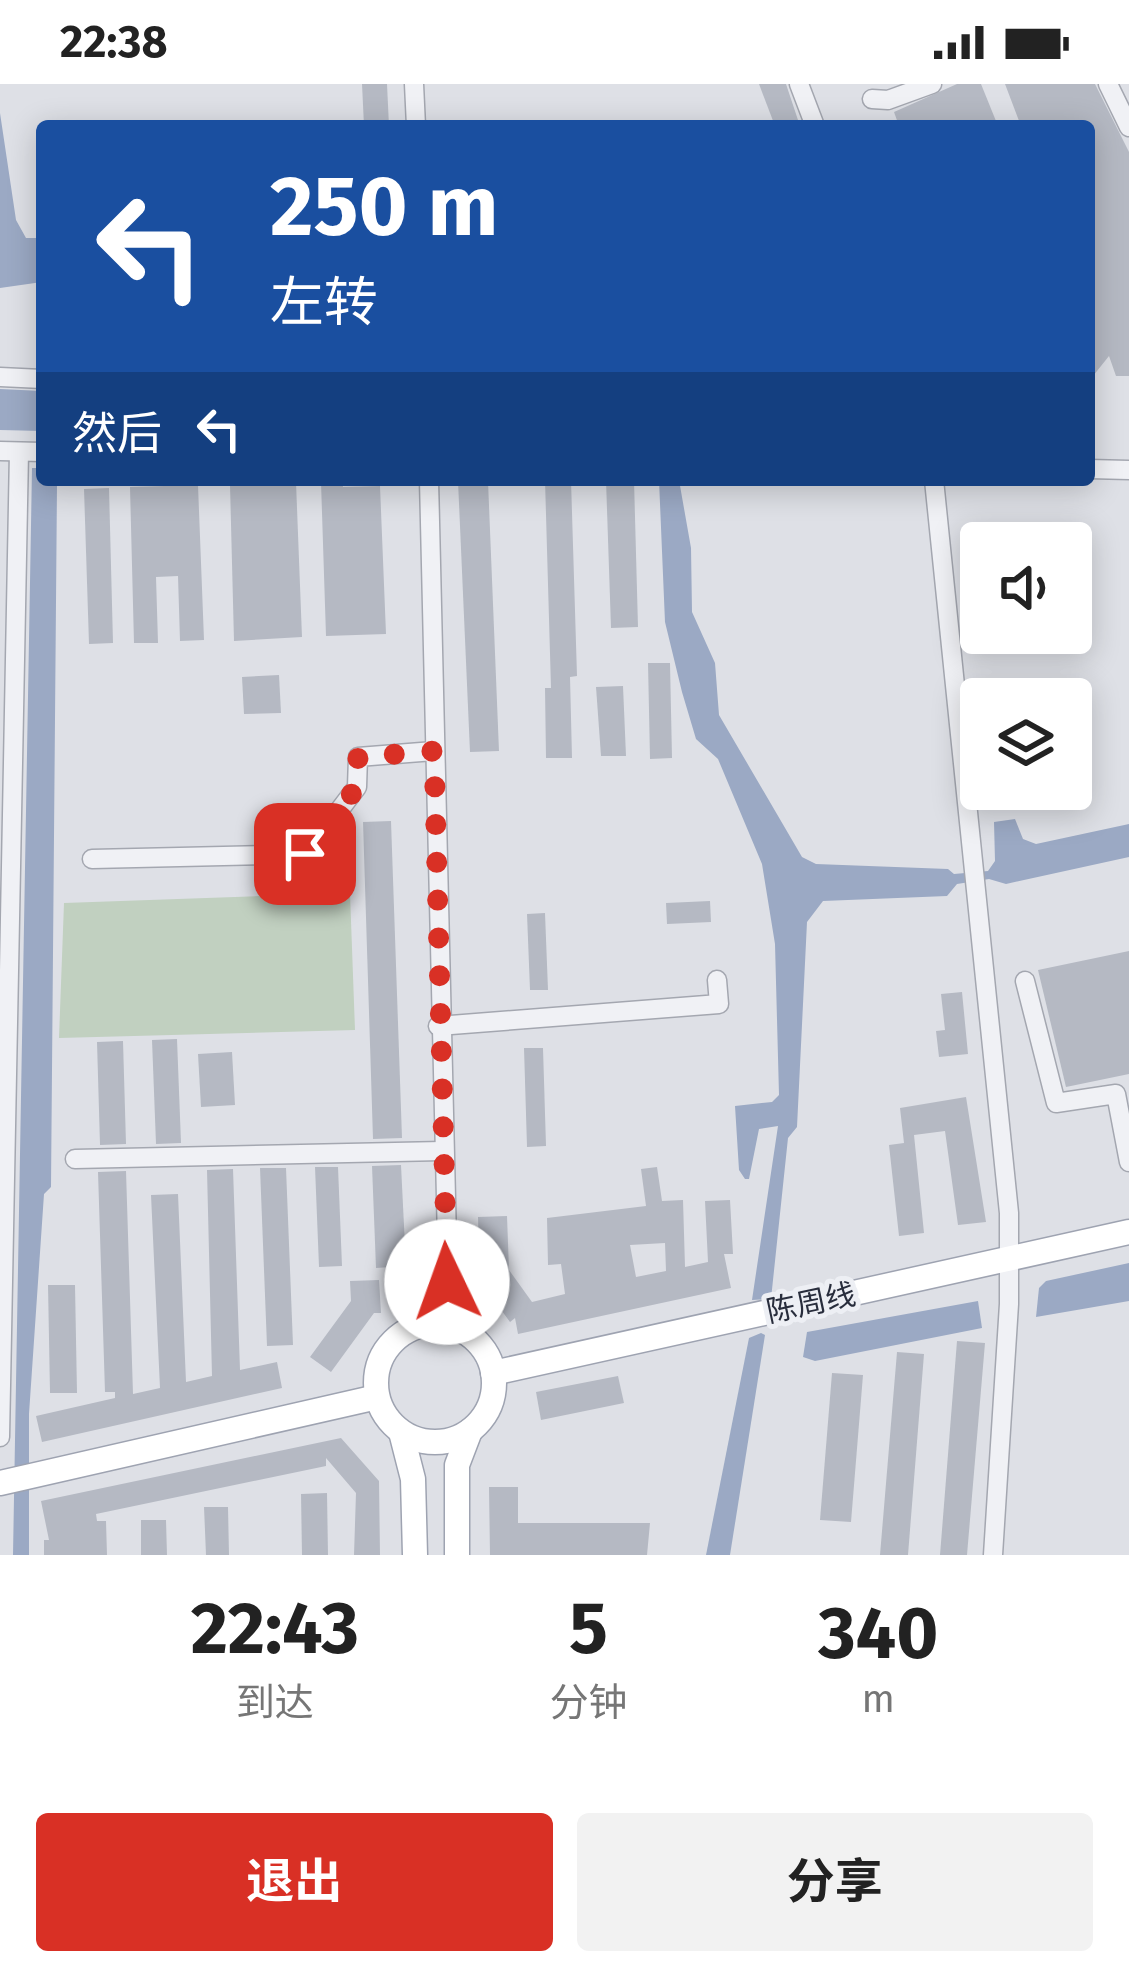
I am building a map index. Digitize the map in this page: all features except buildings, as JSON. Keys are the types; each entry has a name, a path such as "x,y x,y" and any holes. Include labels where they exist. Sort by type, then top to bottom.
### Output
{"main road":[{"name":"陈周线","path":"493,1372 1129,1232"},
{"path":"415,1555 413,1479 400,1432 377,1397 381,1358 410,1329 449,1325 485,1352 493,1372 485,1415 470,1431 457,1466 457,1555"},
{"path":"0,1483 377,1397"},
{"path":"400,1432 435,1441 470,1431"}],"street":[{"path":"414,84 416,120"},
{"path":"800,84 813,120"},
{"path":"872,99 888,100 932,84"},
{"path":"1108,84 1129,127"},
{"path":"0,377 36,379"},
{"path":"0,1436 9,451"},
{"path":"1095,469 1129,470"},
{"path":"429,486 438,1026 449,1325"},
{"path":"935,486 1009,1259 993,1555"},
{"path":"92,859 305,854 357,787 358,757 434,751"},
{"path":"438,1026 718,1004 717,980"},
{"path":"1025,980 1056,1103 1116,1094 1129,1162"},
{"path":"75,1159 442,1151"}],"green space":[{"path":"350,893 355,1030 59,1038 64,903"}],"water":[{"path":"0,113 16,220 26,238 36,238 36,283 0,288"},
{"path":"0,389 36,391 36,431 0,430"},
{"path":"32,468 36,468 36,486 57,486 51,1187 44,1194 29,1414 29,1555 13,1555"},
{"path":"659,486 680,486 691,548 692,612 715,663 719,715 802,857 816,864 948,869 954,874 988,871 995,861 994,822 1015,819 1023,839 1036,844 1129,824 1129,857 1006,884 989,879 957,884 947,896 823,901 807,922 797,1127 788,1138 771,1299 752,1300 778,1126 759,1129 749,1179 745,1179 739,1170 735,1106 772,1102 779,1095 775,944 762,864 718,759 696,739 665,622"},
{"path":"1129,1263 1129,1301 1036,1317 1039,1288 1046,1281"},
{"path":"978,1301 982,1328 815,1361 803,1357 807,1332"},
{"path":"765,1335 730,1555 706,1555 749,1338"}],"route":[{"path":"305,854 357,787 358,757 434,751 447,1282"}]}
